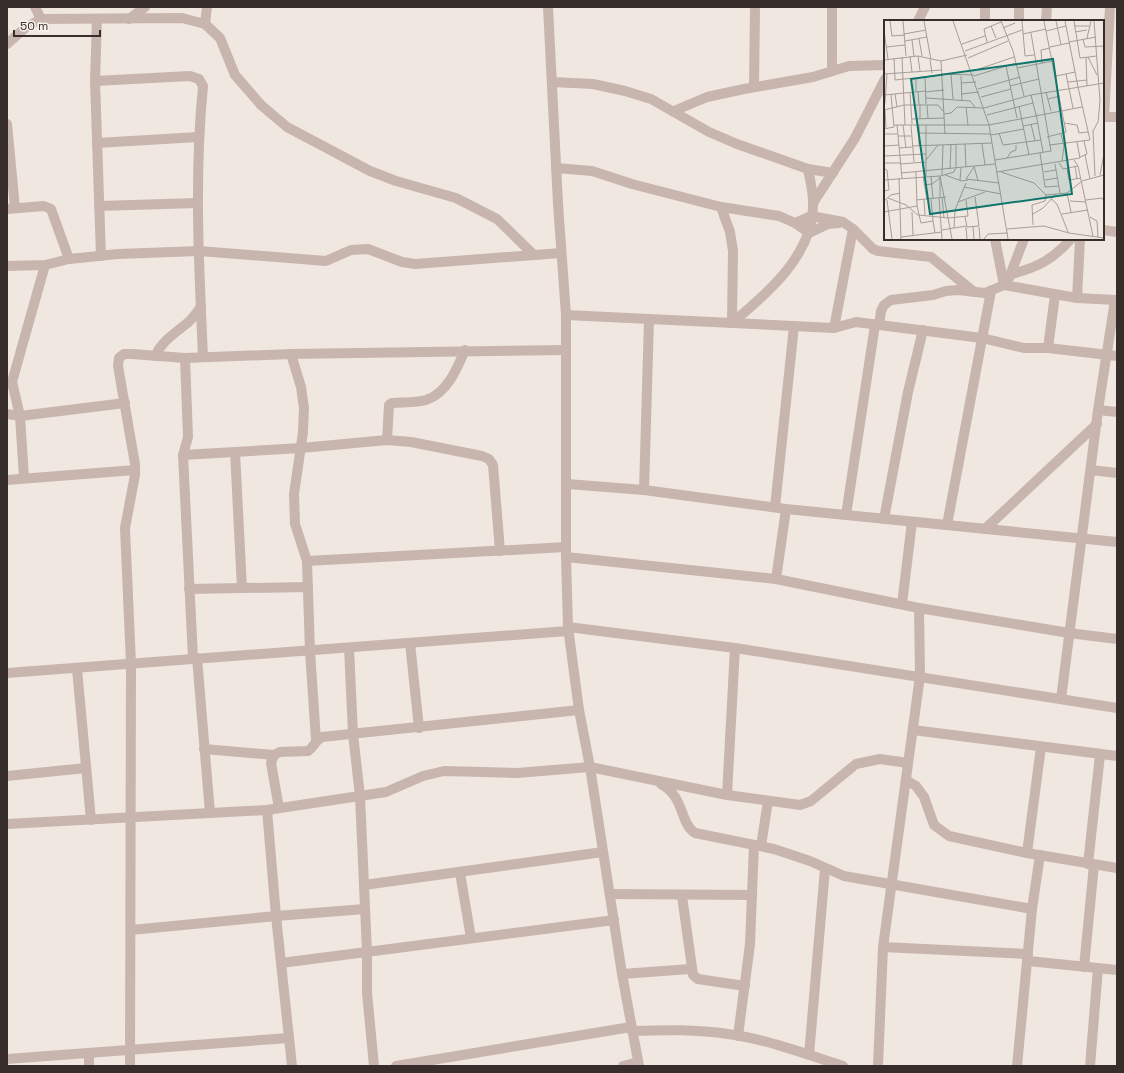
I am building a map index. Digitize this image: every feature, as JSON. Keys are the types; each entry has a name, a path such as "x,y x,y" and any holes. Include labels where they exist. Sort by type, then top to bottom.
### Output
{"street":[{"path":"35,7 41,19"},
{"path":"128,19 145,7"},
{"path":"205,24 207,7"},
{"path":"548,7 556,168 566,315 566,552 568,629 579,710 590,767 622,974 639,1064 623,1066"},
{"path":"754,87 755,7"},
{"path":"832,7 832,71"},
{"path":"918,20 925,7"},
{"path":"985,7 985,20"},
{"path":"1019,7 1019,20"},
{"path":"1046,20 1047,7"},
{"path":"1110,7 1104,117 1117,117"},
{"path":"7,44 25,28 41,19 182,18 205,24 220,38 235,75 261,106 287,127 370,171 396,181 456,198 497,219 534,255"},
{"path":"97,19 96,81 101,256"},
{"path":"674,111 707,97 813,77 849,66 884,65"},
{"path":"96,81 190,76 199,79 204,86 198,137 197,203 203,357"},
{"path":"813,203 855,138 884,81"},
{"path":"552,82 593,84 625,91 651,99 709,132 737,144 770,154 808,169 833,172"},
{"path":"7,124 11,209 44,206 51,209 69,259"},
{"path":"98,143 198,137"},
{"path":"556,168 592,171 632,184 721,207 778,216 794,223 809,233"},
{"path":"732,323 766,295 800,251 809,233 813,203 808,169"},
{"path":"100,206 197,203"},
{"path":"721,207 730,232 734,251 732,323"},
{"path":"794,223 811,216 843,222 853,229 873,249 878,251 931,257 974,292"},
{"path":"809,233 828,224 843,222"},
{"path":"834,328 853,229"},
{"path":"1104,230 1117,232"},
{"path":"995,240 1004,285"},
{"path":"846,515 880,311 884,305 891,300 926,296 946,291 958,290 985,293 1004,285 1012,274 1024,240"},
{"path":"1012,274 1032,269 1047,261 1070,240"},
{"path":"1077,298 1080,240"},
{"path":"7,266 45,265 69,259 101,256 199,251 326,261 351,250 368,249 402,262 415,264 561,253"},
{"path":"24,478 20,416 12,382 45,265"},
{"path":"1004,285 1077,298 1116,300 1098,410 1061,699"},
{"path":"947,525 991,291"},
{"path":"1048,348 1055,295"},
{"path":"155,356 159,346 187,323 201,307"},
{"path":"566,315 834,328 856,322 982,338 1024,348 1048,348 1117,356"},
{"path":"644,490 649,319"},
{"path":"775,507 794,326"},
{"path":"884,519 908,392 923,330"},
{"path":"130,1066 132,818 131,664 125,528 135,470 118,366 119,358 124,354 185,358 464,350 566,350"},
{"path":"388,440 389,405 392,403 425,400 434,396 456,372 464,350"},
{"path":"291,354 301,388 304,408 301,448 295,476 294,511 295,524 307,561 310,651 316,740"},
{"path":"185,358 188,437 182,455 189,589 210,813"},
{"path":"7,414 20,416 125,403"},
{"path":"1098,410 1117,412"},
{"path":"985,529 1097,424"},
{"path":"182,455 301,448 388,440 453,449 482,456 489,459 493,465 500,551"},
{"path":"235,452 242,588"},
{"path":"7,480 135,470"},
{"path":"1091,470 1117,473"},
{"path":"567,484 644,490 786,509 1117,542"},
{"path":"776,579 786,509"},
{"path":"902,604 912,522"},
{"path":"307,561 500,551 566,552 776,579 919,608 1069,633 1117,639"},
{"path":"189,589 308,587"},
{"path":"878,1066 883,947 920,676 919,608"},
{"path":"7,673 77,669 195,658 349,648 568,629 735,648 1117,708"},
{"path":"410,643 419,728"},
{"path":"349,648 353,734 360,796 367,952 367,993 374,1066"},
{"path":"727,795 735,648"},
{"path":"77,669 91,820"},
{"path":"204,749 274,755 280,752 308,750 316,740 322,737 579,710"},
{"path":"913,730 1117,756"},
{"path":"1027,853 1041,747"},
{"path":"274,755 271,763 279,808"},
{"path":"1084,966 1100,755"},
{"path":"7,824 267,810 386,792 423,776 444,771 518,773 590,767 641,776 727,795 792,805 806,804 856,764 872,759 908,763"},
{"path":"7,776 86,768"},
{"path":"654,780 672,791 680,804 689,829 695,833 774,849 810,861 825,869 844,876 1032,909"},
{"path":"906,780 916,786 924,797 934,825 940,831 949,836 1027,853 1091,865 1117,868"},
{"path":"738,1036 750,944 752,895 758,846 768,801"},
{"path":"267,810 276,916 292,1066"},
{"path":"364,885 460,873 603,852"},
{"path":"1017,1066 1032,909 1040,855"},
{"path":"808,1055 825,869"},
{"path":"460,873 471,938"},
{"path":"610,894 682,896 752,895"},
{"path":"682,896 690,969 693,976 698,979 745,986"},
{"path":"131,930 365,909"},
{"path":"281,963 614,920"},
{"path":"883,947 1028,957 1117,970"},
{"path":"1090,1066 1098,968"},
{"path":"622,974 690,969"},
{"path":"396,1066 632,1029 679,1030 738,1036 843,1066"},
{"path":"7,1059 289,1038"},
{"path":"89,1053 89,1066"}]}
